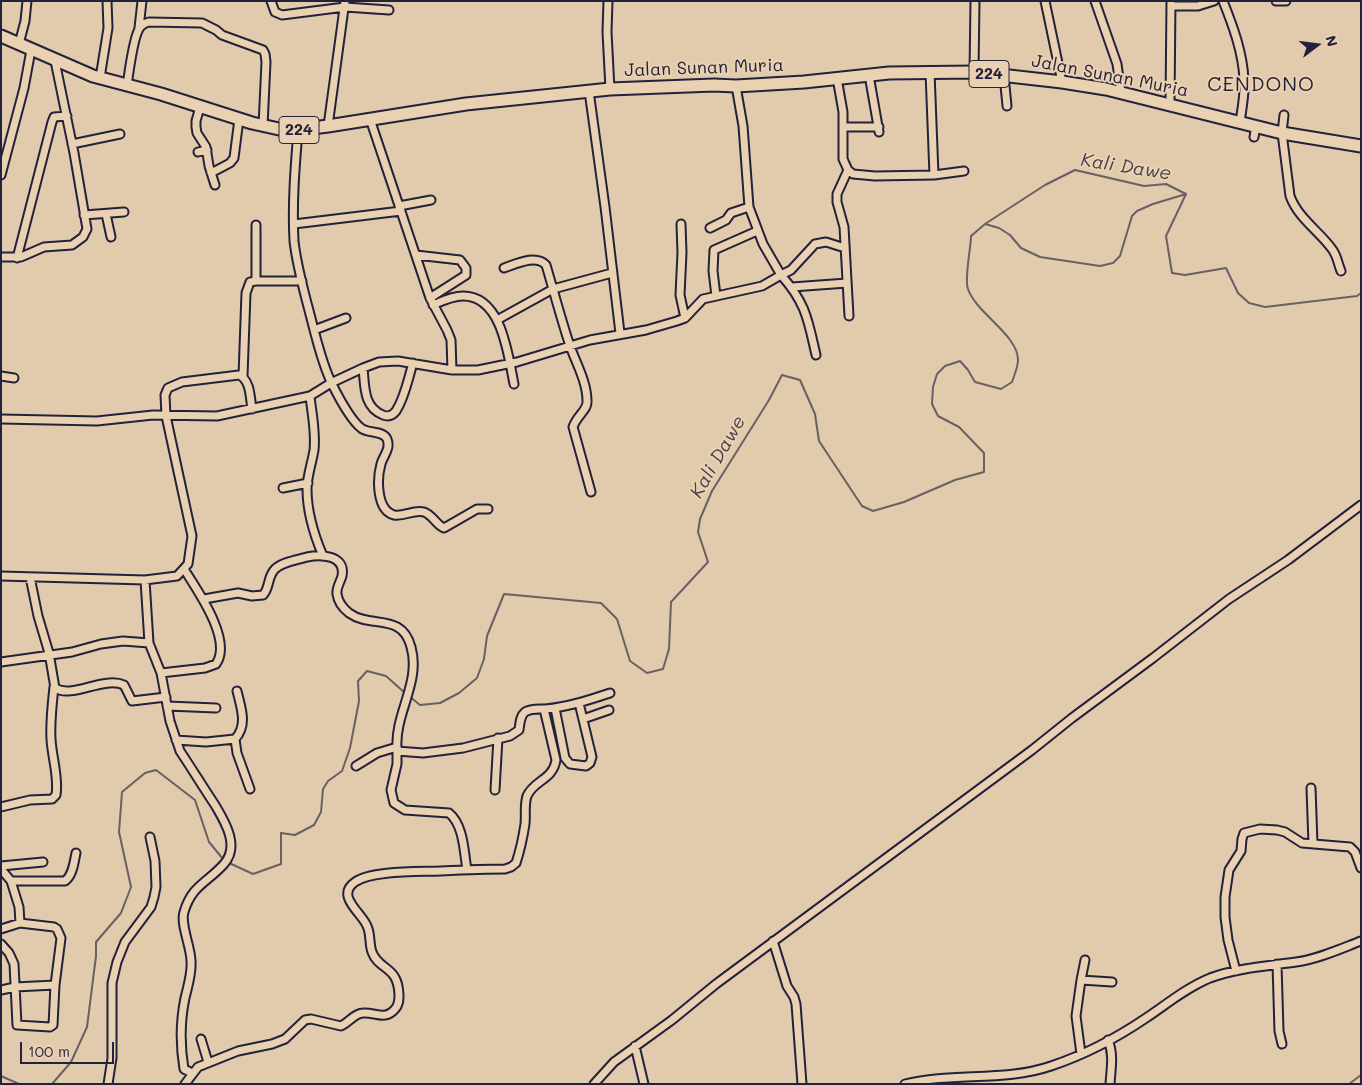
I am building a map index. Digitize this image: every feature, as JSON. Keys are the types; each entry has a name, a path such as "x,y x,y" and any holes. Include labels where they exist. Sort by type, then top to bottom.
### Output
{"main road":[{"name":"224","path":"1,36 55,61 100,78 263,126 288,131 466,104 610,89"},
{"name":"Jalan Sunan Muria","path":"610,89 714,85 736,86 869,75 974,72 1062,82 1121,93 1240,122 1255,131 1282,133 1361,146"}],"street":[{"path":"19,44 25,21 27,1"},
{"path":"100,78 108,28 106,1"},
{"path":"127,86 139,28 142,1"},
{"path":"271,1 276,12 282,14 345,4 389,10"},
{"path":"608,1 607,32 610,89"},
{"path":"974,72 975,1"},
{"path":"1045,1 1062,82"},
{"path":"1095,1 1117,64 1121,93"},
{"path":"1170,104 1171,4 1198,6 1214,1"},
{"path":"1223,1 1242,65 1244,80 1240,122"},
{"path":"1276,1 1286,1"},
{"path":"328,126 345,4"},
{"path":"139,28 149,22 202,23 222,35 263,50 266,54 263,126"},
{"path":"1,175 24,88 31,50"},
{"path":"1,257 17,258 44,247 75,244 85,234 87,228 55,61"},
{"path":"930,72 934,175"},
{"path":"844,127 879,129 869,75"},
{"path":"1004,75 1007,106"},
{"path":"837,78 844,127 843,159 848,170 853,174 875,176 934,175 964,171"},
{"path":"736,86 743,126 749,207 757,231 781,275 792,287 803,305 816,355"},
{"path":"589,91 620,333"},
{"path":"200,107 196,120 197,133 205,143 215,185"},
{"path":"1284,115 1282,133 1288,188 1292,202 1307,223 1333,250 1341,271"},
{"path":"17,258 52,122 54,117 67,116"},
{"path":"211,173 230,163 234,158 239,119"},
{"path":"370,119 431,302 448,330 451,340 452,370"},
{"path":"298,130 294,241 302,281 314,330 331,383 356,424 366,431 383,434 387,439 388,446 381,462 379,474 382,503 387,512 396,515 414,511 431,515 444,528 476,509 488,509"},
{"path":"72,144 120,134"},
{"path":"198,152 207,150"},
{"path":"848,170 837,194 837,202 844,227 849,316"},
{"path":"294,224 400,208 431,200"},
{"path":"710,228 726,220 731,213 749,207"},
{"path":"84,215 124,212"},
{"path":"106,214 110,237"},
{"path":"681,224 680,295 685,318"},
{"path":"256,225 256,281"},
{"path":"716,296 713,272 714,250 757,231"},
{"path":"1,419 97,421 166,416 217,416 310,396 331,383 379,362 398,361 452,370 478,370 620,333 646,330 685,318 702,299 762,286 791,270 808,249 815,244 826,242 845,248"},
{"path":"416,255 460,260 466,268 466,275 431,302"},
{"path":"504,268 533,259 543,261 546,265 588,403 584,411 576,418 573,426 591,492"},
{"path":"497,320 553,289 612,273"},
{"path":"252,410 247,382 243,376 246,293 250,282 302,281"},
{"path":"792,287 847,283"},
{"path":"431,302 455,297 474,297 481,302 501,327 514,384"},
{"path":"314,330 346,318"},
{"path":"362,368 368,403 380,414 391,416 402,400 413,363"},
{"path":"1,376 14,378"},
{"path":"1,576 145,580 177,576 188,564 192,536 166,416 165,395 168,388 182,382 243,376"},
{"path":"310,396 314,420 314,449 308,483 308,506 315,538 323,556"},
{"path":"284,488 308,483"},
{"path":"594,1084 614,1062 672,1020 716,984 1032,750 1229,599 1288,560 1361,505"},
{"path":"204,599 238,594 263,595 267,591 270,575 276,567 301,559 313,556 330,556 339,562 343,570 337,595 342,606 359,618 390,623 398,627 409,638 414,660 411,689 398,730 397,764 391,790 394,803 405,810 449,813 460,830 466,870"},
{"path":"161,673 205,668 216,664 218,661 220,652 216,628 204,599 184,570"},
{"path":"1,807 30,800 52,799 56,795 56,773 51,740 54,687 50,655 38,616 30,577"},
{"path":"145,580 149,643 161,673 170,721 176,740 180,751 222,816 231,845 229,857 224,864 193,891 182,916 191,958 192,974 185,996 180,1027 180,1049 184,1069 192,1073"},
{"path":"1,662 72,652 116,642 149,643"},
{"path":"54,687 58,691 63,691 112,682 124,685 132,701 166,697"},
{"path":"176,740 206,742 235,740 241,733 242,725 237,691"},
{"path":"356,766 377,753 397,749 423,753 463,748 510,736 516,734 519,730 521,717 524,712 579,703 610,693"},
{"path":"555,708 565,758 570,764 586,766 590,763 592,757 579,703"},
{"path":"168,706 216,708"},
{"path":"185,1084 198,1067 238,1051 272,1044 285,1039 305,1020 311,1019 341,1026 364,1012 382,1016 396,1009 400,1000 398,982 394,974 372,952 369,929 365,920 350,903 348,894 350,888 354,882 367,877 392,873 511,868 516,863 525,825 527,797 537,784 552,772 555,767 556,760 544,709"},
{"path":"583,719 609,710"},
{"path":"495,790 498,738"},
{"path":"235,740 237,753 250,789"},
{"path":"1311,788 1313,844"},
{"path":"1236,971 1224,916 1225,897 1228,870 1241,851 1244,833 1260,829 1277,830 1285,832 1302,843 1350,847 1355,852 1361,868"},
{"path":"108,1084 112,1058 112,983 117,962 125,942 151,907 156,887 155,861 150,837"},
{"path":"12,881 65,881 72,871 76,853"},
{"path":"1,867 42,862"},
{"path":"1,867 12,881 19,907 20,923"},
{"path":"1,929 20,923 58,929 61,938 61,948 55,985 53,1025 50,1027 17,1025 14,964 9,953 1,944"},
{"path":"773,941 787,986 796,1004 802,1084"},
{"path":"905,1084 918,1080 968,1080 1050,1067 1108,1040 1145,1019 1189,988 1211,978 1236,971 1297,962 1361,941"},
{"path":"1081,1054 1076,1016 1080,980 1085,960"},
{"path":"1277,964 1278,1023 1282,1044"},
{"path":"1080,980 1112,982"},
{"path":"1,990 55,985"},
{"path":"201,1039 208,1062"},
{"path":"1108,1040 1112,1050 1110,1084"},
{"path":"634,1046 644,1084"}],"waterway":[{"name":"Kali Dawe","path":"985,224 1045,185 1075,170 1144,186 1166,184 1186,194"},
{"name":"Kali Dawe","path":"1186,194 1166,236 1172,273 1185,275 1226,268 1238,293 1249,303 1265,307 1357,296 1361,293"},
{"name":"Kali Dawe","path":"409,696 420,705 440,703 459,693 477,678 484,659 487,636 504,594 601,603 617,619 630,661 647,673 663,669 669,649 671,602 708,562 698,532 700,519 712,491 769,400 782,375 800,380 815,414 819,441 862,506 873,511 904,502 955,480 984,472 984,453 959,427 938,416 932,404 933,387 937,374 945,366 960,361 975,382 1001,389 1012,382 1017,366 1016,351 1011,342 979,307 968,289 967,278 971,236 985,224 999,228 1010,235 1021,248 1040,257 1100,266 1113,263 1120,256 1132,216 1137,211 1186,194"},
{"name":"Kali Dawe","path":"227,862 253,874 281,864 281,833 295,835 314,825 321,812 323,789 328,781 342,771 350,748 359,701 358,681 367,671 386,676 405,693"},
{"name":"Kali Dawe","path":"52,1084 71,1062 87,1027 96,942 121,913 131,887 119,832 122,792 145,773 156,770 195,800 209,842 223,859"},
{"path":"1349,1084 1361,1075"},
{"name":"Kali Dawe","path":"1,1076 19,1084"}],"district":[{"name":"CENDONO","path":"1261,85"}]}
